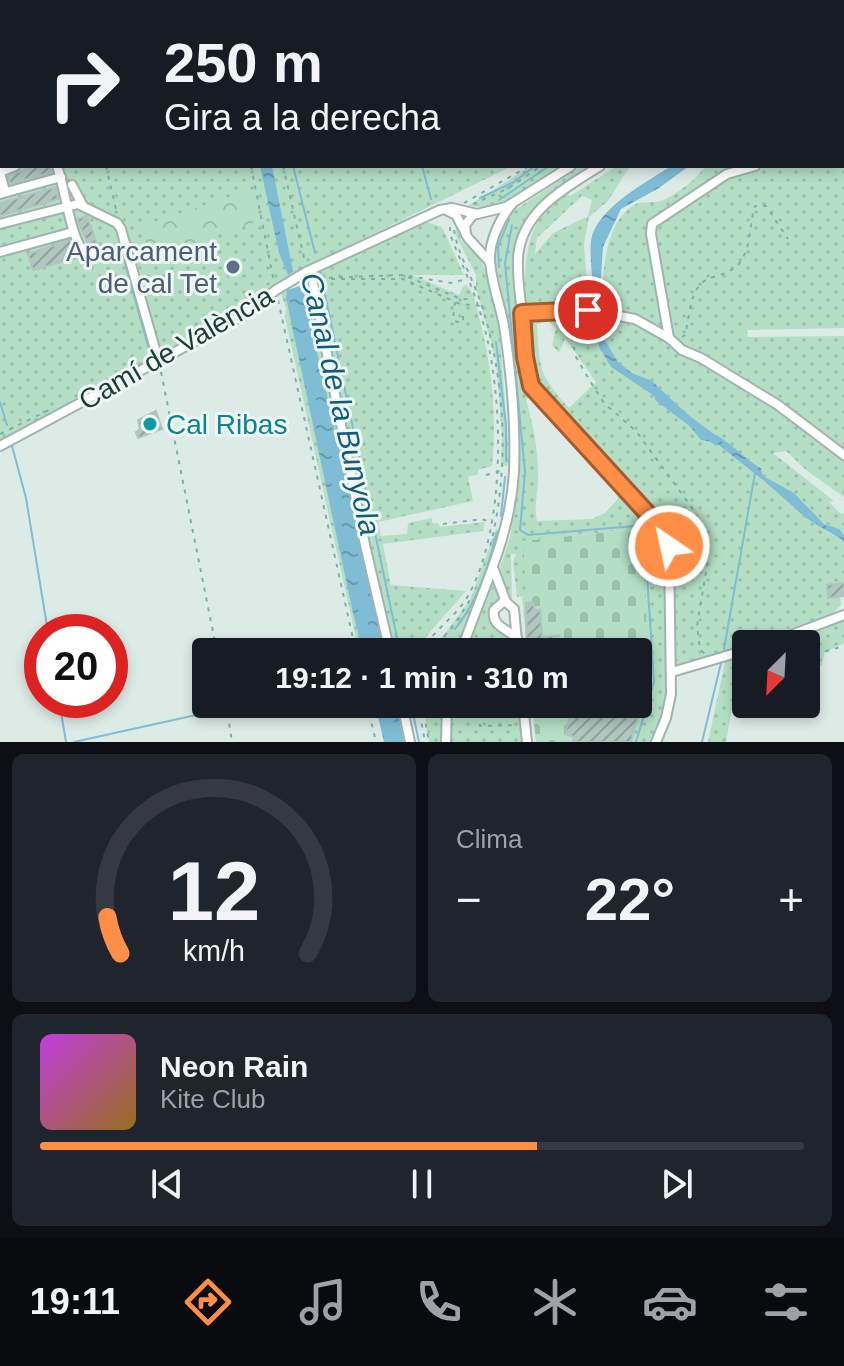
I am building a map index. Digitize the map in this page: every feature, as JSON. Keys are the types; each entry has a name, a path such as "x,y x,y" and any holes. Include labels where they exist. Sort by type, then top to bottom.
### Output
{"street":[{"path":"10,168 0,172 3,193 61,177"},
{"path":"58,168 73,232 84,254 99,251"},
{"path":"468,238 467,221 479,213 512,204 568,168"},
{"path":"597,168 553,196 529,224 518,255 525,357 531,386 658,525 669,546 670,706 656,742"},
{"path":"669,338 651,234 652,224 727,174 748,168"},
{"path":"72,185 83,206"},
{"path":"467,638 494,570 510,512 514,451 504,329 490,263 496,234 512,204"},
{"path":"0,224 69,205 83,206 114,222 121,229 159,363"},
{"path":"440,210 452,208 493,219 496,234"},
{"path":"440,210 456,215 468,238 490,263"},
{"name":"Camí de València","path":"0,446 159,363 277,289 310,277 440,210"},
{"path":"0,252 73,232"},
{"path":"468,238 484,245 496,234"},
{"path":"310,277 387,638"},
{"path":"522,313 579,310 611,312 635,319 778,405 844,455"},
{"path":"494,570 506,602 514,609 517,638"},
{"path":"506,602 494,610 494,620 517,638"},
{"path":"804,630 844,615"},
{"path":"672,672 732,654"},
{"path":"405,718 410,742"},
{"path":"446,742 447,718"},
{"path":"524,718 527,742"}],"path":[{"path":"107,168 117,207 114,222"},
{"path":"251,168 353,638"},
{"path":"283,168 310,277"},
{"path":"463,204 525,168"},
{"path":"467,207 507,189 538,168"},
{"path":"669,338 685,335 693,297 699,285 735,269 744,257 755,206 766,206 771,210 788,239"},
{"path":"433,638 468,595 482,560 496,471 497,400 488,343 480,306 449,231 454,218 455,237 480,306 494,357 500,397 501,471 495,523 485,566 471,600 442,638"},
{"path":"310,277 403,275 451,283 468,279"},
{"path":"403,275 456,300 476,299"},
{"path":"310,277 403,279 480,306"},
{"path":"456,300 453,319 463,322 463,316"},
{"path":"254,302 220,319 254,302"},
{"path":"579,310 573,322 572,336 576,357 604,403 636,431 695,512 707,538 708,560 697,626 700,649 711,660"},
{"path":"159,363 170,405 214,638"},
{"path":"0,436 51,410"},
{"path":"486,475 501,471"},
{"path":"443,524 482,519 495,523"},
{"path":"820,653 844,646"},
{"path":"228,718 232,742"},
{"path":"370,718 376,742"},
{"path":"423,718 427,742"},
{"path":"479,718 480,726 523,725"}],"green space":[{"path":"0,168 508,168 314,263 243,312 0,442"},
{"path":"528,168 559,168 505,204 490,208 468,206"},
{"path":"578,168 589,168 546,197 533,210 514,251 522,372 531,395 526,400 538,462 536,516 537,521 592,519 605,513 618,499 617,490 659,537 666,588 666,693 662,713 650,742 631,742 638,718 652,718 652,638 647,638 640,532 635,529 524,541 527,596 517,597 513,562 516,554 511,554 512,598 509,599 500,568 510,538 518,489 517,419 505,306 494,247 512,212"},
{"path":"614,168 630,168 608,201 589,217 584,244 588,297 585,304 604,307 604,266 617,222 636,204 658,202 692,181 703,168 844,168 844,328 747,330 748,337 844,336 844,497 806,470 786,451 773,453 834,501 829,502 841,514 844,513 844,535 819,520 800,499 763,476 761,468 710,434 705,439 699,432 702,429 652,381 632,374 618,362 603,337 600,320 592,322 600,349 611,367 678,412 701,440 716,443 806,518 844,541 844,583 827,585 828,597 840,596 841,605 831,615 785,630 732,630 732,708 726,742 708,742 725,662 718,654 675,665 675,558 668,534 539,388 531,370 527,334 527,252 539,220 563,196 567,193 570,196","holes":["582,196 592,200 588,216 553,233 535,254 537,238","548,321 556,328 552,345 559,353 565,338 596,382 569,408 542,370 537,324"]},
{"path":"250,190 256,212 253,223 154,255 142,237 142,226"},
{"path":"426,222 442,227 464,275 412,275 459,295 464,285 468,286 473,295 491,380 494,423 492,466 468,477 473,501 378,522 381,536 407,534 408,523 432,518 432,523 438,523 440,527 485,522 483,531 383,544 391,585 466,591 426,638 392,638 360,501 316,271"},
{"path":"457,225 462,242 479,256 490,282 500,339 510,465 501,467 502,435 496,360 476,288 476,275 455,234"},
{"path":"306,284 383,638 375,638 300,286"},
{"path":"287,290 362,638 356,638 281,294"},
{"path":"496,529 499,529 501,532 488,574 461,638 442,638 470,600"},
{"path":"635,529 641,532 648,638 526,638 522,597 526,595 523,541"},
{"path":"494,582 501,599 491,609 489,621 512,638 472,638"},
{"path":"844,615 844,643 824,653 822,665 820,630 804,630"},
{"path":"425,718 442,718 441,742 429,742"},
{"path":"451,718 520,718 523,742 450,742"},
{"path":"533,718 638,718 631,742 536,742"}],"water":[{"path":"260,168 272,168 293,271 288,275 279,253"},
{"path":"668,168 686,168 659,188 621,209 603,247 601,303 593,303 591,241 595,229 612,207"},
{"path":"300,286 304,294 382,638 359,638 286,298 287,290"},
{"path":"600,320 603,337 618,362 632,373 652,381 703,429 699,432 705,438 709,435 707,431 721,438 761,468 763,476 794,493 824,524 839,529 844,541 806,518 716,443 701,440 678,412 611,367 600,349 592,322"},
{"path":"378,718 399,718 404,742 384,742"}],"building":[{"path":"29,168 51,168 52,172 10,184 8,176"},
{"path":"56,187 58,199 0,216 0,203"},
{"path":"87,216 97,244 89,246 77,219"},
{"path":"70,240 78,256 76,258 33,270 28,254"},
{"name":"Cal Ribas","path":"156,411 162,429 138,438 138,420"},
{"path":"844,583 844,596 828,598 827,585"},
{"path":"526,603 534,603 534,610 540,610 542,637 559,635 559,638 527,638"},
{"path":"570,718 637,718 631,742 573,742 574,737 565,734"}],"waterway":[{"path":"294,168 315,253"},
{"path":"423,168 431,199"},
{"path":"480,198 514,182 532,168"},
{"path":"499,200 546,168"},
{"path":"499,267 498,247 509,219"},
{"path":"512,225 505,263 525,472 520,530 528,535 635,526 644,529 654,682 636,742"},
{"path":"125,263 151,357"},
{"name":"Canal de la Bunyola","path":"320,271 397,638"},
{"path":"496,342 506,425 506,461"},
{"path":"659,398 715,440"},
{"path":"0,402 7,425"},
{"path":"12,446 26,498 45,614"},
{"path":"724,649 755,473"},
{"path":"501,516 505,477"},
{"path":"455,629 476,595 497,532"},
{"path":"702,742 721,663"},
{"path":"74,742 192,716"},
{"path":"62,718 66,742"},
{"path":"414,718 419,742"}],"place":[{"name":"Aparcament de cal Tet","path":"233,267"},
{"name":"Cal Ribas","path":"150,424"}],"route":[{"path":"588,310 522,313 525,357 531,386 658,525 669,546"}]}
